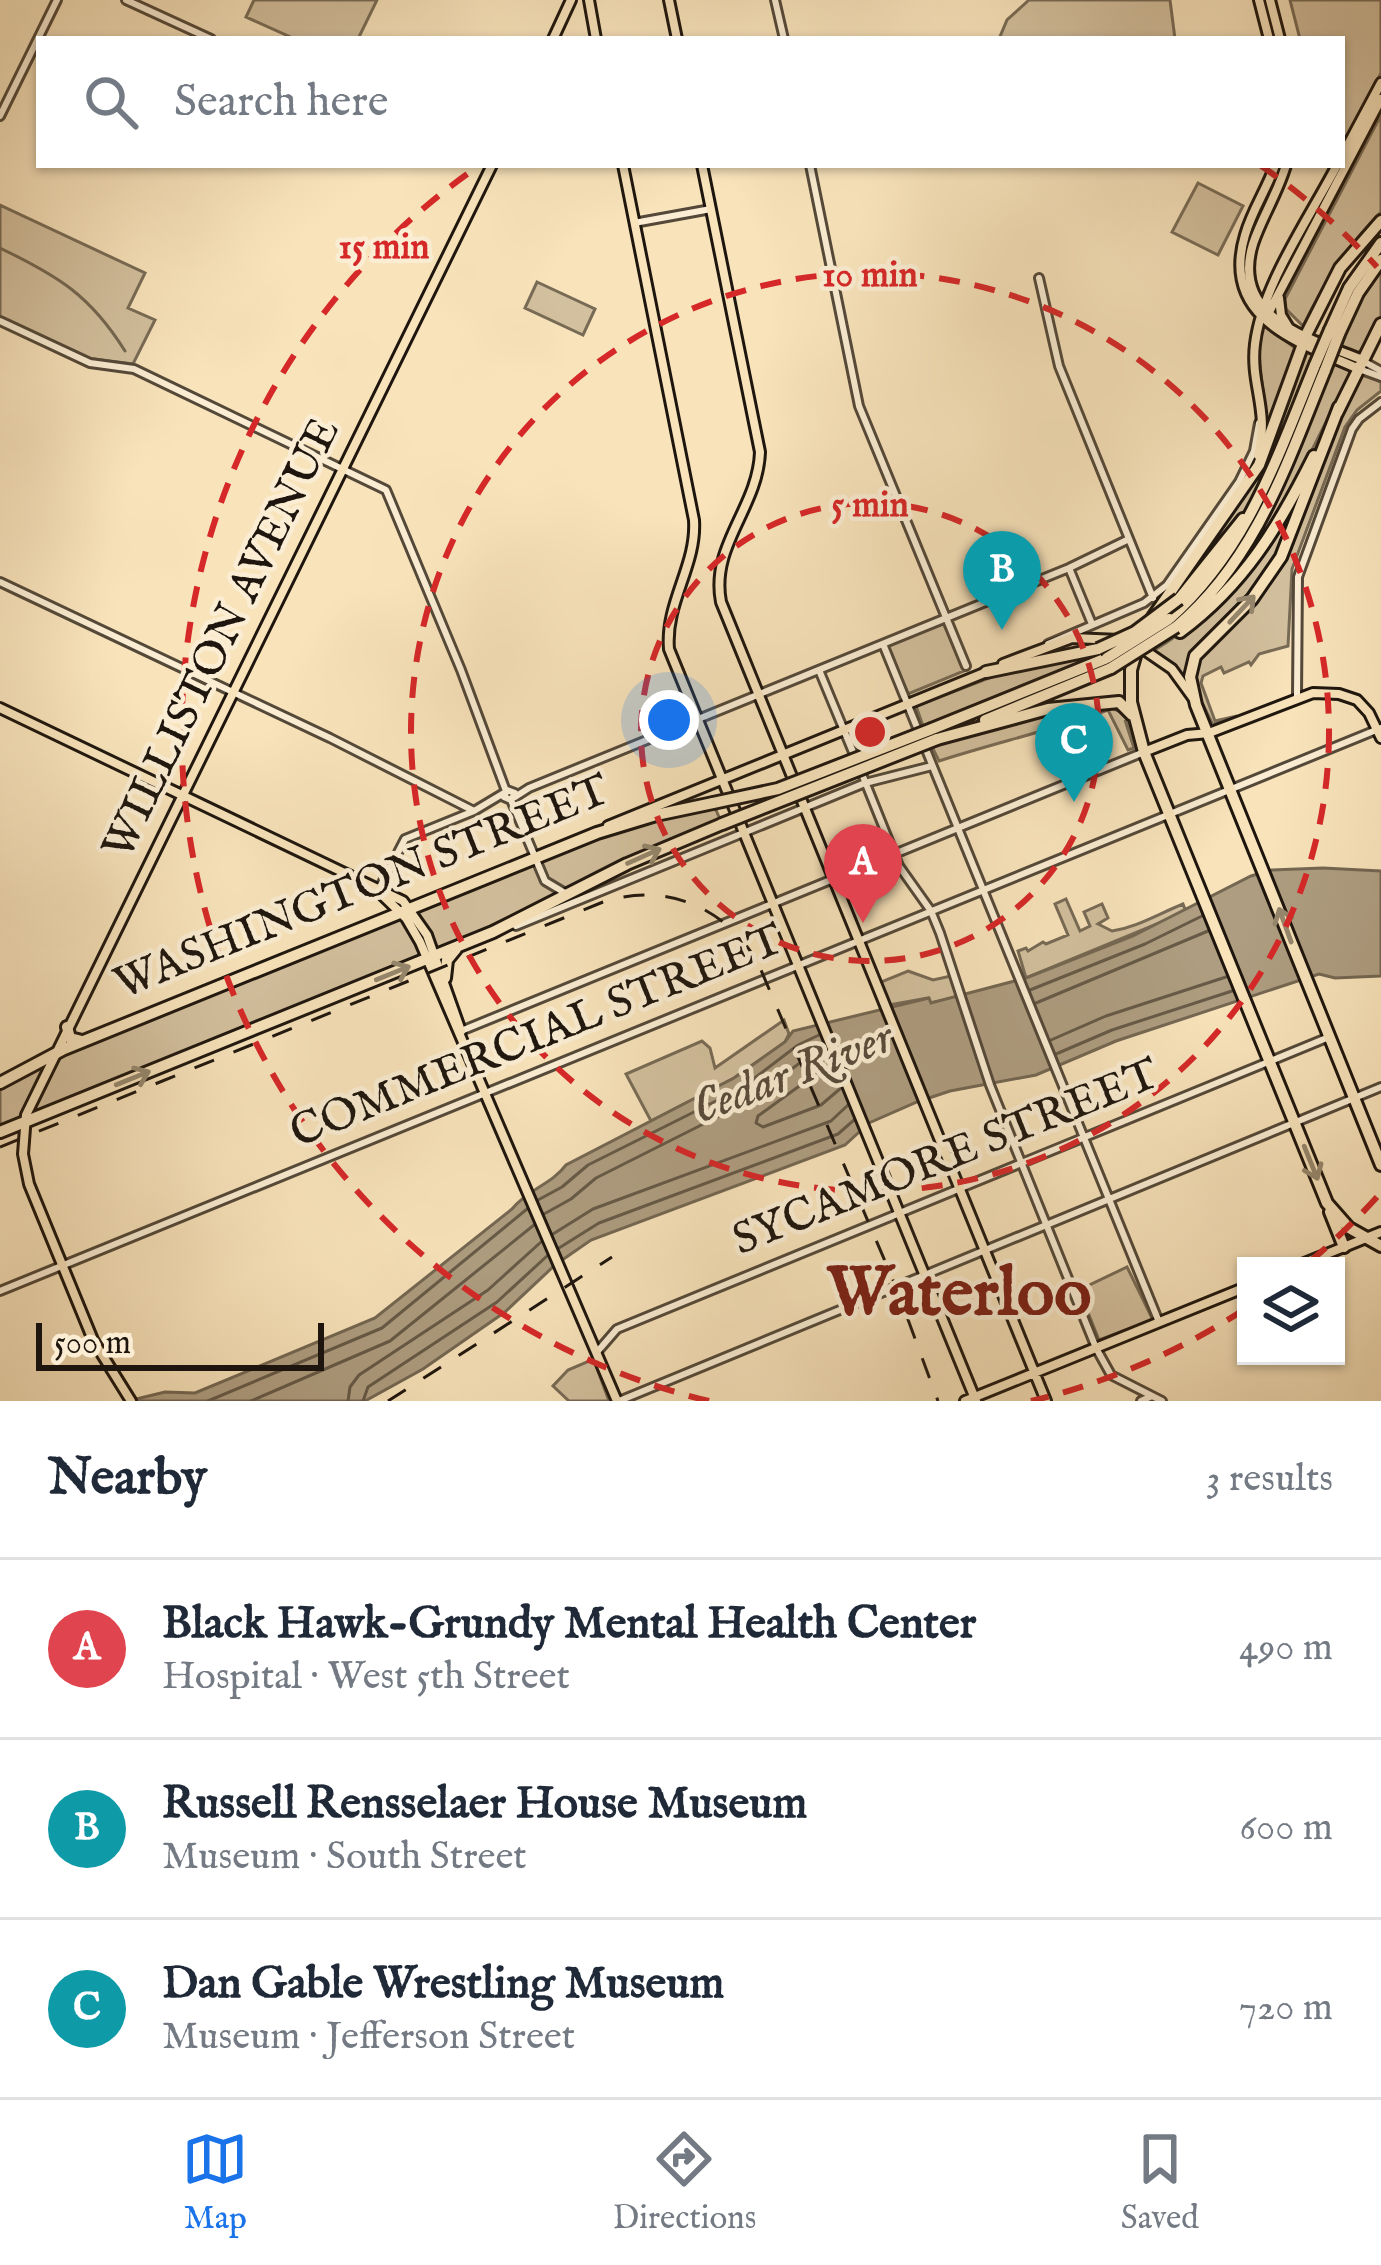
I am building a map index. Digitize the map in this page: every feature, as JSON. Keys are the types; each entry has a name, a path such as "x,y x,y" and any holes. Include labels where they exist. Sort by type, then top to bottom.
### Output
{"highway":[{"path":"1344,1247 1144,752 1130,682 1138,646 1157,611 1233,504 1270,440 1300,337 1340,268 1381,221"},
{"path":"986,672 1130,658 1175,626 1222,580 1252,538 1274,495 1349,289 1381,243"},
{"path":"1334,332 1381,260"},
{"path":"1381,324 1340,407 1280,557 1252,599 1193,660 1190,677 1196,705 1381,1165"},
{"path":"1175,626 1233,548 1320,367"},
{"path":"493,932 646,854 935,734 1175,626 1220,601 1265,547 1340,407"},
{"path":"1106,658 1179,599 1222,550 1273,470"},
{"path":"597,833 778,789 935,734 1070,706 1118,702 1134,718"},
{"name":"WASHINGTON STREET","path":"0,1083 53,1054 597,833"},
{"name":"WASHINGTON STREET","path":"0,1132 493,932"},
{"path":"445,978 448,960 458,946"},
{"path":"67,1028 71,1039 86,1041"},
{"path":"1327,1203 1342,1222 1381,1246"}],"main road":[{"path":"555,36 571,0"},
{"path":"589,0 595,36"},
{"path":"670,0 676,36"},
{"path":"1259,0 1268,36"},
{"path":"1270,0 1279,36"},
{"path":"1345,151 1381,83"},
{"path":"1264,314 1280,296 1381,99"},
{"name":"WILLISTON AVENUE","path":"62,1266 27,1178 22,1145 25,1122 53,1054 491,168"},
{"path":"624,168 688,492 694,545 672,607 668,640 720,781 972,1400 1237,1291"},
{"path":"703,168 758,436 759,469 753,491 724,548 718,580 722,605 1046,1401"},
{"path":"1274,168 1242,248 1243,281 1279,333 1300,337"},
{"path":"1285,168 1251,250 1251,282 1264,314 1300,337 1360,364"},
{"path":"1233,504 1261,442 1264,407 1254,350 1264,314 1335,168"},
{"path":"1251,282 1260,291 1275,285"},
{"path":"1280,296 1281,315 1300,337"},
{"path":"1034,650 1084,637 1108,637 1138,646 1172,669 1196,705"},
{"name":"WASHINGTON STREET","path":"597,833 1034,650"},
{"path":"1144,752 1313,693 1353,698 1366,707 1380,732"},
{"path":"0,708 385,891 405,910 445,978 461,1031"},
{"path":"432,957 618,1401"},
{"path":"1319,1257 1381,1232"},
{"path":"62,1266 93,1340 131,1401"}],"street":[{"path":"39,36 57,0"},
{"path":"126,0 204,36"},
{"path":"776,0 783,36"},
{"path":"0,116 36,43"},
{"path":"811,168 859,406 966,665"},
{"path":"634,224 711,209"},
{"path":"1039,278 1059,366 1153,598 1172,579 1248,467 1258,434 1257,384"},
{"path":"0,321 90,363 134,369 386,490 536,857 550,886 568,895"},
{"path":"1360,364 1381,374"},
{"path":"1297,696 1295,607 1301,566 1352,429 1381,402"},
{"path":"378,891 405,839 1069,568 1129,539"},
{"path":"1069,568 1092,624"},
{"path":"0,582 470,806 474,812"},
{"name":"WASHINGTON STREET","path":"1034,650 1153,598"},
{"path":"883,644 1159,1322"},
{"path":"819,670 904,875 931,911 990,1085 1096,1348 1111,1376 1162,1401"},
{"name":"COMMERCIAL STREET","path":"0,1292 1298,761 1380,732"},
{"path":"461,1031 1144,752"},
{"name":"WASHINGTON STREET","path":"493,932 865,783 932,766"},
{"name":"SYCAMORE STREET","path":"597,1352 616,1329 1329,1037"},
{"path":"618,1401 1381,1087"},
{"path":"1141,1401 1152,1396"}],"shaded area":[{"path":"254,0 377,0 359,36 288,36 246,17"},
{"path":"1029,0 1170,0 1175,36 1000,36 1007,20"},
{"path":"1290,0 1381,0 1381,73 1345,140 1345,36 1299,36"},
{"path":"1381,115 1381,212 1337,266 1303,326 1286,309 1285,299"},
{"path":"1198,183 1243,206 1218,255 1172,232"},
{"path":"0,205 145,273 128,308 155,320 133,364 86,358 0,317"},
{"path":"1381,267 1381,317 1362,356 1339,349 1359,302"},
{"path":"537,282 595,309 583,335 525,308"},
{"path":"1265,326 1298,350 1265,437 1259,344"},
{"path":"1303,349 1315,353 1257,489 1243,514 1177,596 1174,593 1248,488"},
{"path":"1334,363 1352,370 1267,540 1211,600 1266,516"},
{"path":"1361,374 1381,381 1381,391 1345,427 1292,569 1288,646 1259,654 1251,665 1224,673 1221,667 1203,676 1201,683 1215,721 1237,716 1213,725 1194,686 1195,660 1259,594"},
{"path":"1317,454 1277,556 1259,585 1196,649 1186,683 1153,651 1232,588 1269,541"},
{"path":"943,622 964,671 908,694 887,644"},
{"path":"1105,652 923,726 916,706 1002,673"},
{"path":"1116,706 1091,711 1111,708 1121,712 1122,708 1134,748 1128,750 1108,710 939,761 932,747 1031,715"},
{"path":"713,803 722,824 536,912 0,1133 0,1083 53,1055 597,833"},
{"path":"1066,899 1080,931 1090,926 1084,912 1102,904 1108,918 1098,924 1112,931 1183,904 1186,912 1026,978 1018,951 1068,935 1055,904"},
{"path":"908,971 933,980 951,976 959,997 889,1005 881,982"},
{"path":"784,1020 789,1034 785,1042 734,1078 651,1121 626,1074 702,1041 710,1048 715,1068"},
{"path":"1127,1267 1153,1320 1099,1340 1079,1290"},
{"path":"595,1363 609,1401 569,1401 553,1386 568,1370"}],"water":[{"name":"Cedar River","path":"1272,870 1381,871 1381,976 1319,974 1116,1041 1036,1075 917,1102 869,1123 845,1145 591,1240 555,1265 505,1312 423,1369 365,1401 128,1401 165,1392 195,1393 375,1318 566,1165 734,1078 785,1042 793,1031 1026,978 1133,936 1251,876"}],"waterway":[{"path":"0,248 71,289 99,315 125,351"}],"railway":[{"path":"0,1147 603,902 649,895 671,897 711,913 758,963 896,1287 938,1401"},
{"path":"388,1401 612,1257"}],"place":[{"name":"Russell Rensselaer House Museum","path":"1002,630"},
{"name":"Dan Gable Wrestling Museum","path":"1074,802"},
{"name":"Black Hawk-Grundy Mental Health Center","path":"863,923"}],"district":[{"name":"Waterloo","path":"959,1295"}]}
